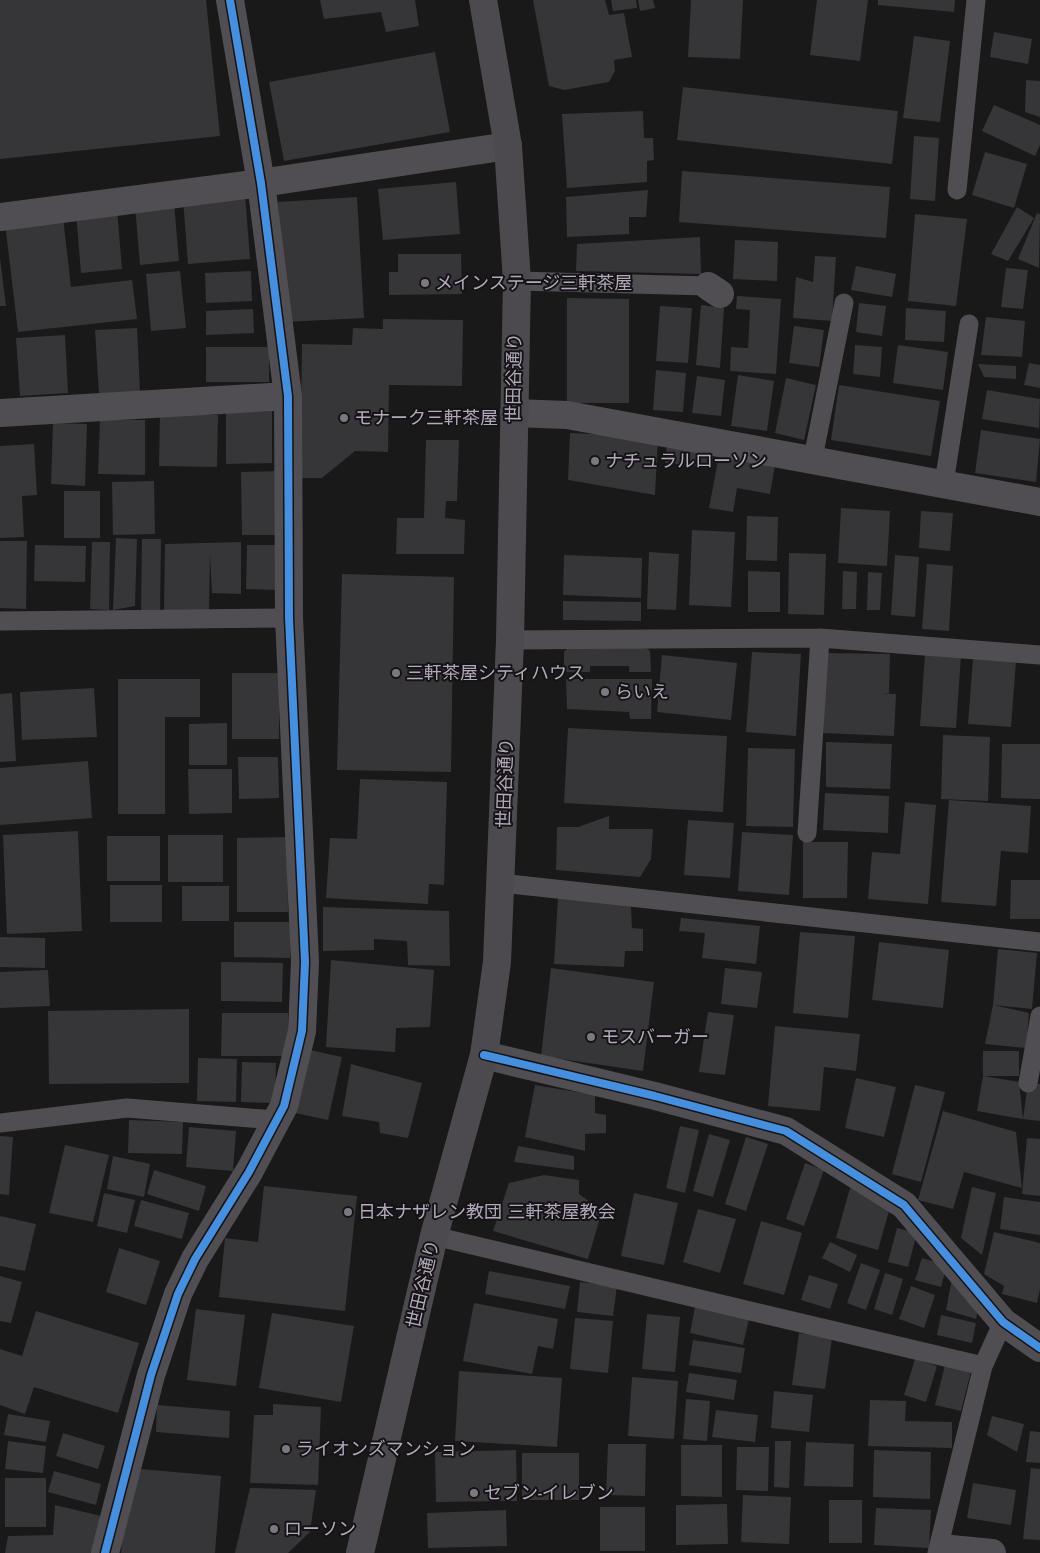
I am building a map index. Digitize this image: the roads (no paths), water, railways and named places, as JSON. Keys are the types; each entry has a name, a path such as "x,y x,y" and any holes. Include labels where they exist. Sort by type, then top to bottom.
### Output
{"main road":[{"name":"世田谷通り","path":"360,1553 434,1236 484,1056 497,962 510,640 516,281 508,146 483,0"}],"street":[{"path":"104,1553 151,1375 178,1294 195,1259 249,1172 274,1120 284,1106 302,1031 305,962 289,618 288,396 261,183 230,0"},
{"path":"0,217 261,183 508,146"},
{"path":"0,413 288,396"},
{"path":"514,413 567,415 813,458 1040,502"},
{"path":"484,1056 655,1096 786,1131 904,1205 1003,1322 1040,1348"},
{"path":"946,1553 951,1548 992,1553"}],"lane":[{"path":"957,190 976,0"},
{"path":"516,281 714,290"},
{"path":"813,458 844,303"},
{"path":"944,483 969,324"},
{"path":"0,621 289,618"},
{"path":"510,640 820,638 1040,655"},
{"path":"807,833 820,638"},
{"path":"501,883 1040,942"},
{"path":"1028,1082 1040,1016"},
{"path":"0,1123 127,1108 274,1120"},
{"path":"434,1236 983,1366"},
{"path":"938,1553 983,1366 1003,1322"}],"place":[{"name":"メインステージ三軒茶屋","path":"425,283"},
{"name":"モナーク三軒茶屋","path":"344,418"},
{"name":"ナチュラルローソン","path":"595,461"},
{"name":"三軒茶屋シティハウス","path":"396,673"},
{"name":"らいえ","path":"605,692"},
{"name":"モスバーガー","path":"591,1037"},
{"name":"日本ナザレン教団 三軒茶屋教会","path":"348,1212"},
{"name":"ライオンズマンション","path":"286,1449"},
{"name":"セブン-イレブン","path":"474,1493"},
{"name":"ローソン","path":"274,1529"}]}
